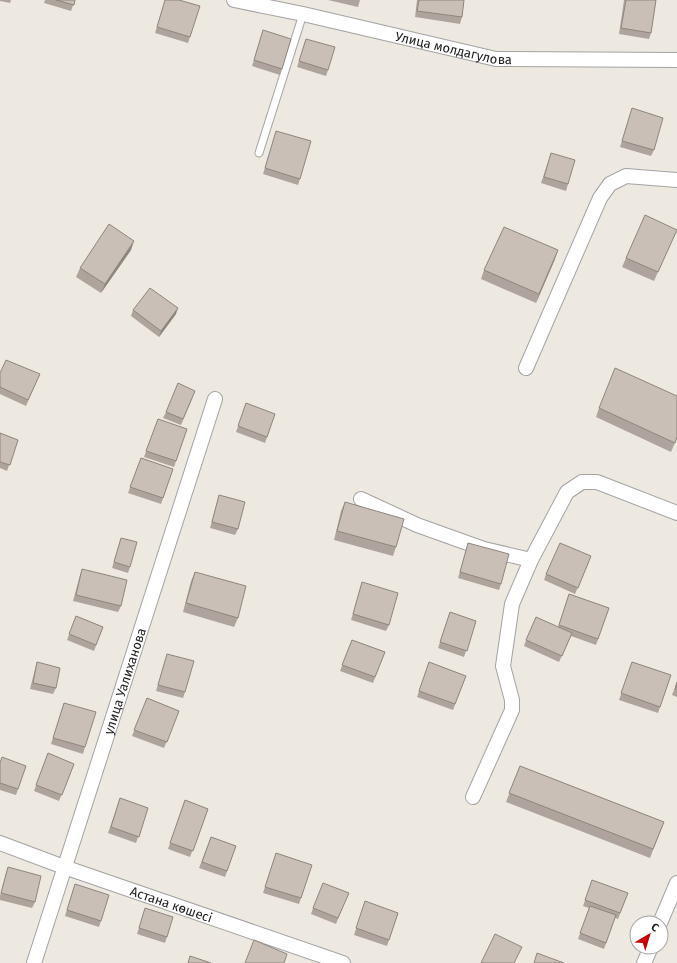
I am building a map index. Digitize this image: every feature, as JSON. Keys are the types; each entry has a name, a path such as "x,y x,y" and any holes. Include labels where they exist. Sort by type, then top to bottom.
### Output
{"street":[{"name":"Улица молдагулова","path":"234,0 303,14 496,59 677,60"},
{"path":"526,368 600,198 610,184 626,176 677,180"},
{"name":"улица Уалиханова","path":"34,963 215,400"},
{"path":"473,797 512,710 512,700 503,666 512,604 531,560 568,492 582,482 597,482 677,513"},
{"path":"361,499 417,525 484,549 531,560"},
{"name":"Астана көшесі","path":"0,843 64,867 343,963"},
{"path":"663,915 677,883"}],"lane":[{"path":"259,153 303,14"}],"building":[{"path":"56,0 75,0 74,5"},
{"path":"165,0 179,0 200,6 190,37 157,27"},
{"path":"419,0 464,0 462,17 417,11"},
{"path":"626,0 656,0 651,33 621,28"},
{"path":"263,30 291,39 282,69 254,60"},
{"path":"306,39 335,47 328,70 299,61"},
{"path":"632,108 663,118 654,150 622,141"},
{"path":"276,131 311,141 300,179 265,168"},
{"path":"551,153 575,160 568,184 544,177"},
{"path":"645,215 677,230 658,272 626,258"},
{"path":"109,224 134,241 105,284 80,268"},
{"path":"504,227 558,250 539,294 484,270"},
{"path":"150,288 178,308 161,331 133,310"},
{"path":"6,360 40,374 28,400 0,387 0,373"},
{"path":"615,368 677,396 677,437 675,443 599,408"},
{"path":"178,383 195,391 183,419 166,412"},
{"path":"246,403 275,414 267,437 238,426"},
{"path":"158,419 187,429 176,461 146,451"},
{"path":"0,433 18,440 10,465 0,462"},
{"path":"141,458 173,469 163,498 130,487"},
{"path":"219,495 245,502 238,529 212,522"},
{"path":"345,502 404,519 396,547 337,531"},
{"path":"121,538 137,542 130,567 114,562"},
{"path":"468,543 509,554 501,584 460,572"},
{"path":"560,543 591,556 578,588 546,574"},
{"path":"82,569 127,580 121,606 76,595"},
{"path":"195,572 246,586 238,618 186,603"},
{"path":"362,582 398,593 389,625 353,614"},
{"path":"569,594 609,608 598,639 559,625"},
{"path":"450,612 476,621 467,651 440,642"},
{"path":"76,616 103,627 96,645 69,634"},
{"path":"536,617 572,633 562,656 526,640"},
{"path":"352,640 385,652 375,677 342,665"},
{"path":"167,654 194,661 185,692 158,685"},
{"path":"37,662 60,668 56,688 33,683"},
{"path":"429,662 466,676 455,704 419,691"},
{"path":"632,662 671,675 660,707 621,693"},
{"path":"147,698 179,711 167,742 134,730"},
{"path":"64,703 96,712 85,747 53,738"},
{"path":"48,753 74,764 62,795 36,785"},
{"path":"2,757 26,766 18,789 0,783 0,763"},
{"path":"520,766 664,822 653,849 509,793"},
{"path":"120,798 148,808 139,837 111,827"},
{"path":"185,800 208,809 193,851 170,843"},
{"path":"211,837 236,846 227,871 202,862"},
{"path":"276,853 312,865 301,898 265,887"},
{"path":"8,867 41,876 35,902 1,893"},
{"path":"592,880 628,893 620,913 585,900"},
{"path":"323,883 349,893 338,918 313,908"},
{"path":"75,884 109,895 101,921 67,910"},
{"path":"365,901 398,913 389,940 356,928"},
{"path":"590,906 616,915 606,943 580,933"},
{"path":"145,908 173,917 167,937 139,928"},
{"path":"495,934 522,947 514,963 481,963"},
{"path":"254,940 287,954 284,963 245,963"},
{"path":"537,953 564,963 534,963"},
{"path":"190,956 211,963 188,963"}]}
